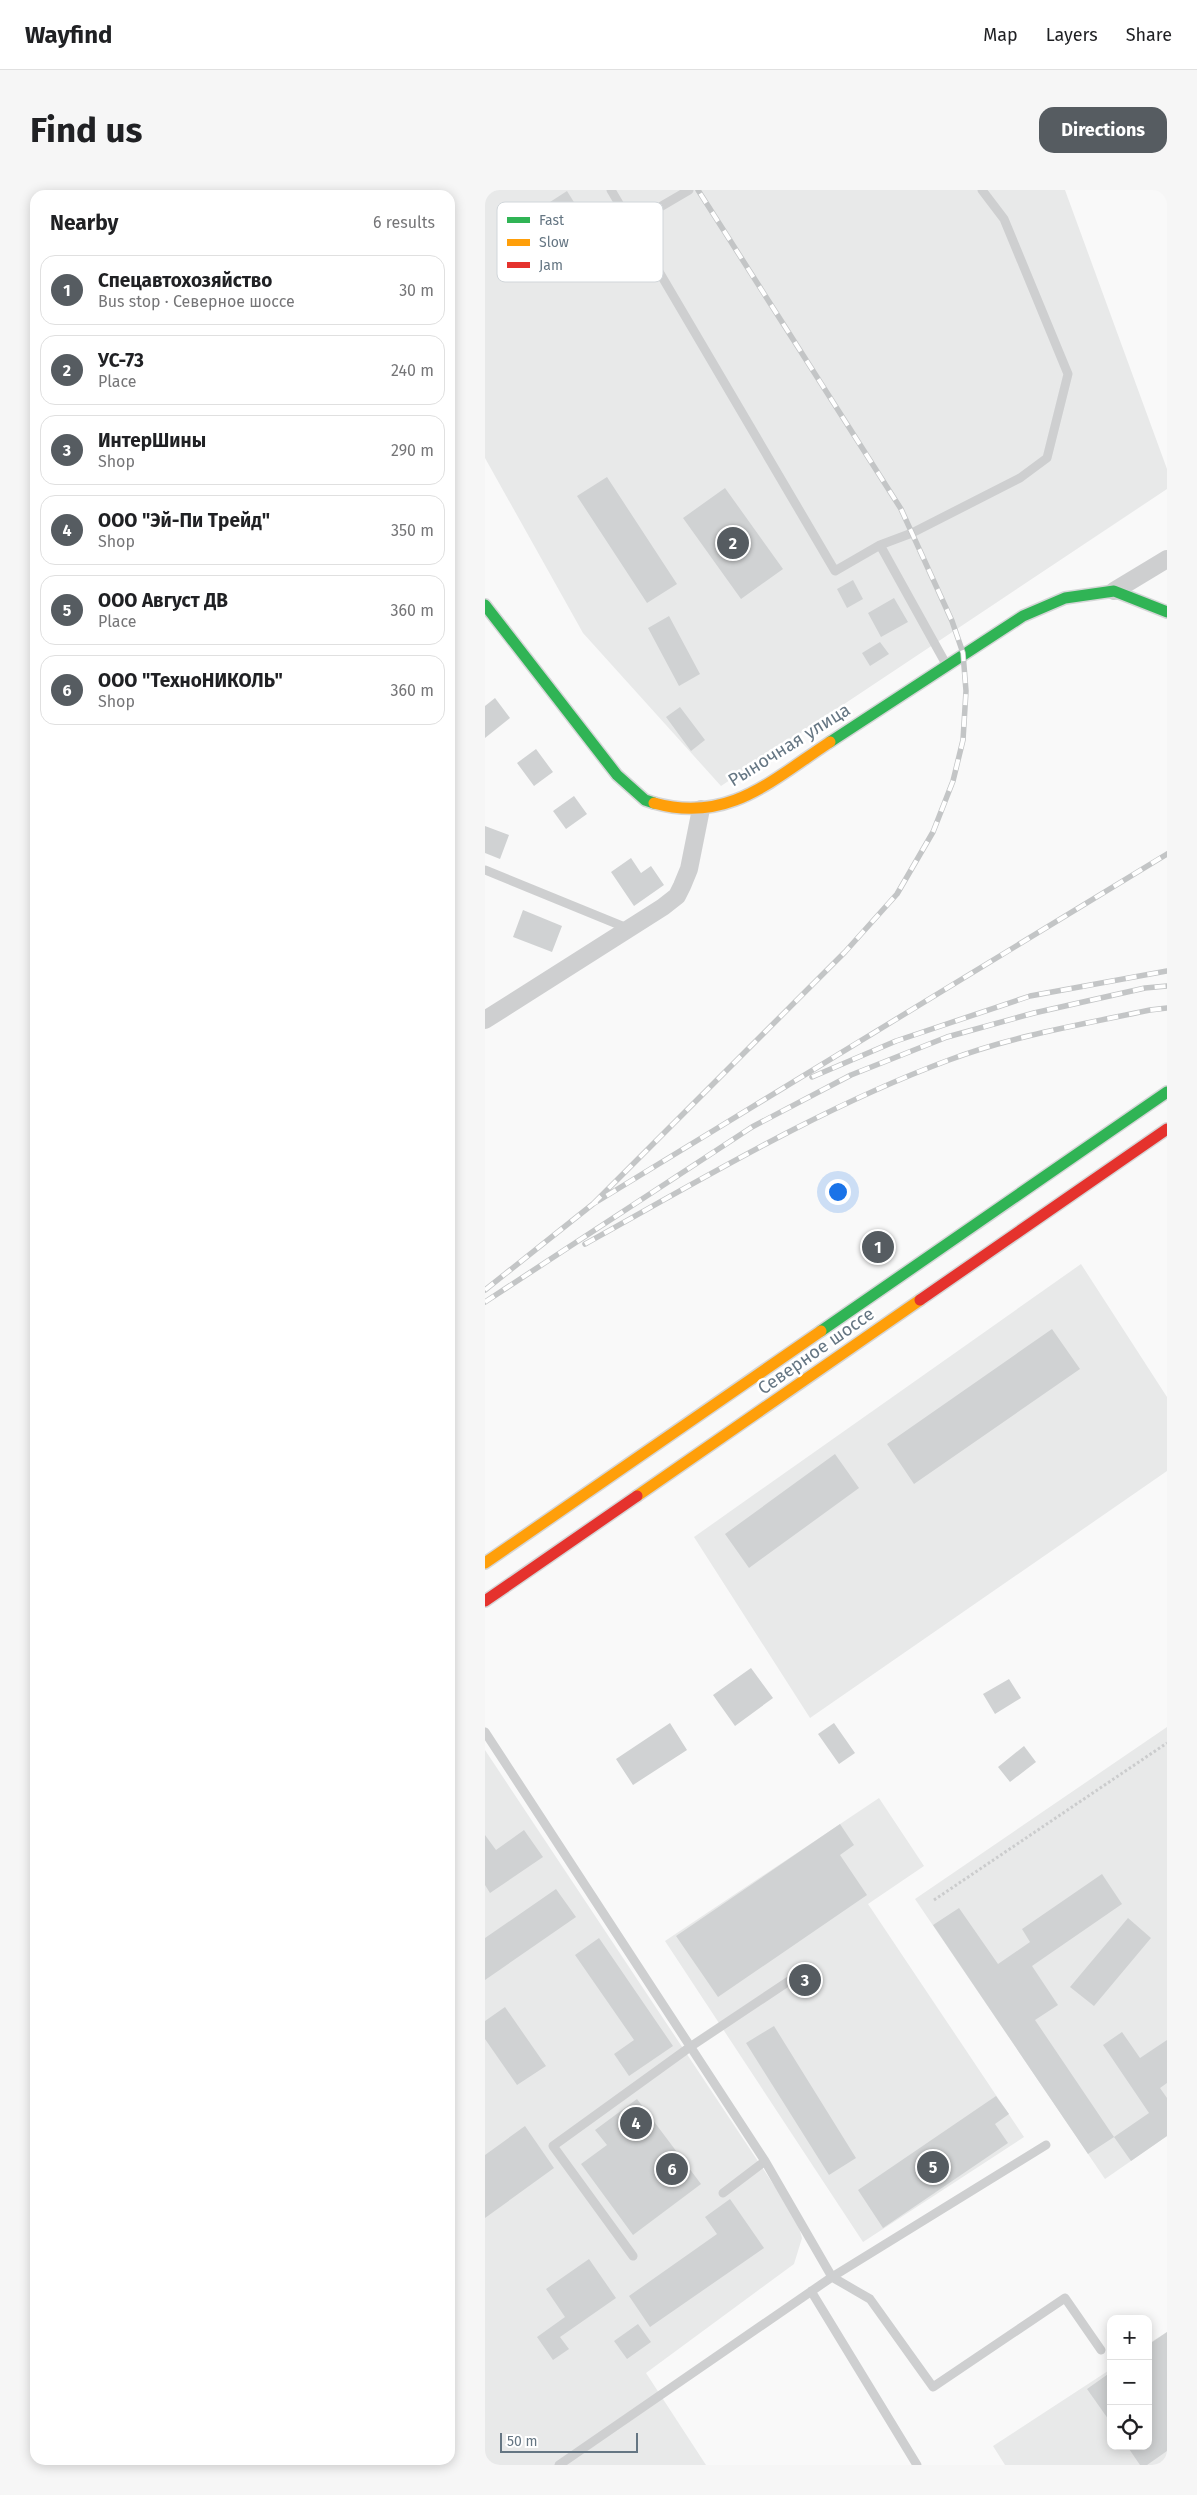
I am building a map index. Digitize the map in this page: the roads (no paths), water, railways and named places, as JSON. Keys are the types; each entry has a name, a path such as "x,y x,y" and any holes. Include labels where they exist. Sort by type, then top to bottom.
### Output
{"main road":[{"name":"Рыночная улица","path":"485,605 617,775 645,800 676,809 701,809 727,804 754,792 947,664 1032,612 1065,598 1114,591 1167,612"},
{"name":"Северное шоссе","path":"485,1563 1167,1092"},
{"name":"Северное шоссе","path":"485,1601 1167,1129"}],"street":[{"path":"1114,591 1167,559"},
{"path":"485,1020 627,928 663,907 677,896 689,869 701,809"}],"lane":[{"path":"611,190 618,202"},
{"path":"663,205 689,190"},
{"path":"663,278 835,571 880,545 912,533 1020,478 1047,458 1068,374 1004,218 982,190"},
{"path":"880,545 947,664"},
{"path":"485,870 627,928"},
{"path":"485,1732 765,2161 832,2277 871,2299 933,2387 1065,2298 1101,2350"},
{"path":"633,2256 553,2146 690,2047 792,1979"},
{"path":"559,2465 832,2277 1046,2145"},
{"path":"723,2193 765,2161"},
{"path":"811,2291 917,2465"}],"railway":[{"path":"593,1204 845,952 897,894 933,832 953,781 963,740 966,691 963,653 952,621 901,509 698,190"},
{"path":"485,1290 593,1204 1167,854"},
{"path":"812,1077 896,1041 1030,996 1167,971"},
{"path":"485,1302 752,1127 851,1075 947,1037 1034,1013 1145,988 1167,986"},
{"path":"585,1244 763,1145 901,1079 949,1060 1023,1037 1167,1008"}],"place":[{"name":"УС-73","path":"733,543"},
{"name":"Спецавтохозяйство","path":"878,1247"},
{"name":"ИнтерШины","path":"805,1980"},
{"name":"ООО \"Эй-Пи Трейд\"","path":"636,2123"},
{"name":"ООО Август ДВ","path":"933,2167"},
{"name":"ООО \"ТехноНИКОЛЬ\"","path":"672,2169"}]}
